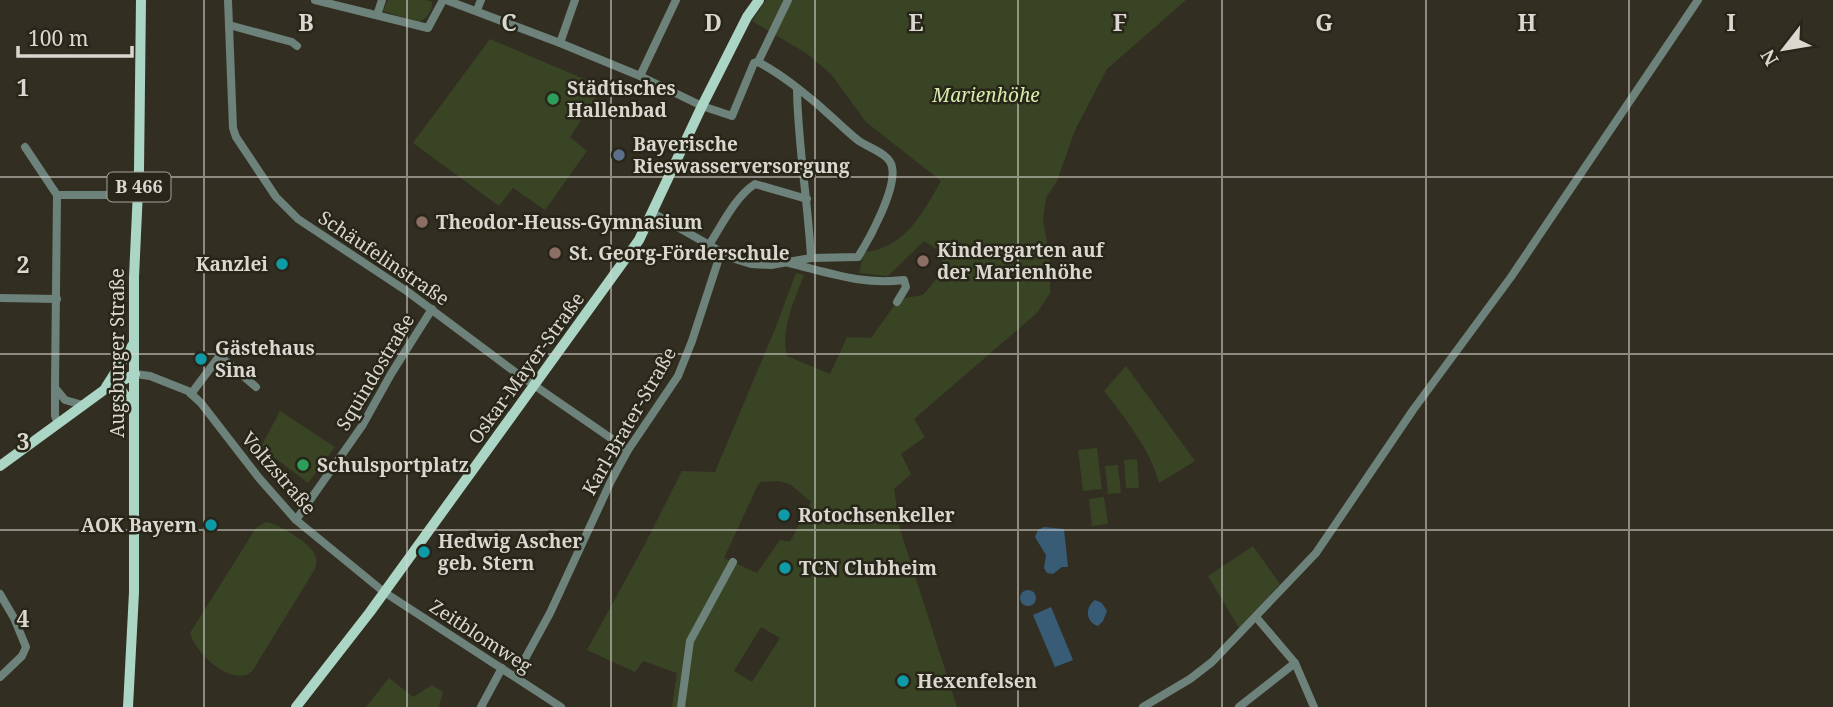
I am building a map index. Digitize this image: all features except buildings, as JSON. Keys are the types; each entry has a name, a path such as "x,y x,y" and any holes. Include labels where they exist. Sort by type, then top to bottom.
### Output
{"main road":[{"name":"Augsburger Straße","path":"128,707 133,616 134,277 141,0"},
{"name":"Oskar-Mayer-Straße","path":"296,707 536,386 639,240 702,106 747,17 759,0"},
{"path":"104,390 134,343"},
{"path":"0,466 104,390 135,374"},
{"path":"104,390 122,391 135,410"}],"street":[{"name":"Schäufelinstraße","path":"228,0 233,128 235,136 276,197 302,222 432,309 628,450"},
{"path":"315,0 428,28 444,0 560,43 733,117 754,63 758,62 788,0"},
{"path":"374,15 382,0"},
{"path":"477,10 481,0"},
{"path":"560,43 575,0"},
{"path":"640,76 676,0"},
{"path":"1143,707 1190,679 1222,652 1326,540 1413,410 1511,277 1698,0"},
{"path":"229,25 292,42 297,46"},
{"path":"653,213 732,258 751,264 858,257 873,232 885,203 892,178 889,159 859,141 777,72 758,62"},
{"path":"797,90 798,130 811,258"},
{"path":"25,147 57,195 55,416 58,423"},
{"path":"709,245 734,207 755,184 807,199"},
{"path":"57,195 138,195"},
{"name":"Karl-Brater-Straße","path":"515,677 550,613 605,493 628,450 678,376 721,251"},
{"path":"786,262 838,277 868,282 904,280 906,287 897,302"},
{"path":"0,298 57,299"},
{"name":"Squindostraße","path":"296,520 362,426 432,309"},
{"path":"191,394 221,357 256,387"},
{"name":"Voltzstraße","path":"135,374 177,384 191,394 296,520 384,592"},
{"path":"55,387 62,398 83,405"},
{"path":"681,707 690,641 733,562"},
{"name":"Zeitblomweg","path":"384,592 556,706"},
{"path":"0,594 26,647 22,656 0,677"},
{"path":"1256,617 1286,649 1314,707"},
{"path":"1239,707 1295,663"},
{"path":"481,707 502,668"}],"green space":[{"path":"388,0 426,0 432,2 432,5 426,17 418,22 383,11"},
{"name":"Marienhöhe","path":"766,0 1186,0 1107,69 1075,130 1057,181 1046,198 1043,219 1050,262 1050,293 1037,313 914,419 925,437 901,454 911,474 894,489 900,529 957,707 672,707 677,673 643,661 635,672 587,650 682,471 715,472 796,273 804,275 787,325 787,356 830,374 847,337 871,338 899,299 923,295 944,270 939,251 924,241 888,276 859,273 864,252 878,249 901,237 919,217 941,181 866,122 831,74 806,53 752,21","holes":["778,481 790,484 811,502 790,542 780,540 757,573 724,558 758,485 761,482","761,627 780,638 752,682 734,671"]},
{"path":"490,39 603,87 570,137 587,151 545,210 513,188 499,206 413,143"},
{"path":"1126,366 1195,461 1159,483 1143,446 1104,391"},
{"name":"Schulsportplatz","path":"280,411 335,447 308,483 261,447"},
{"path":"1097,448 1102,489 1083,491 1078,450"},
{"path":"1137,459 1139,488 1126,488 1124,460"},
{"path":"1118,465 1121,493 1108,494 1105,466"},
{"path":"1104,497 1108,524 1092,526 1089,499"},
{"path":"266,522 284,529 305,543 314,554 316,564 253,670 247,675 238,676 212,664 198,649 190,633 256,528"},
{"path":"1253,546 1280,584 1239,628 1208,576"},
{"path":"389,678 413,697 432,685 443,692 439,707 366,707"}],"water":[{"path":"1044,527 1064,529 1068,567 1062,567 1053,574 1047,573 1044,568 1046,555 1035,537 1038,530"},
{"path":"1028,590 1034,592 1034,604 1028,606 1022,604 1020,598 1022,592"},
{"path":"1095,600 1102,603 1107,611 1098,626 1091,621 1088,614 1089,606"},
{"path":"1051,607 1073,660 1055,667 1033,615"}],"place":[{"name":"Städtisches Hallenbad","path":"553,99"},
{"name":"Bayerische Rieswasserversorgung","path":"619,155"},
{"name":"Theodor-Heuss-Gymnasium","path":"422,222"},
{"name":"St. Georg-Förderschule","path":"555,253"},
{"name":"Kindergarten auf der Marienhöhe","path":"923,261"},
{"name":"Kanzlei","path":"282,264"},
{"name":"Gästehaus Sina","path":"201,359"},
{"name":"Schulsportplatz","path":"303,465"},
{"name":"Rotochsenkeller","path":"784,515"},
{"name":"AOK Bayern","path":"211,525"},
{"name":"Hedwig Ascher geb. Stern","path":"424,552"},
{"name":"TCN Clubheim","path":"785,568"},
{"name":"Hexenfelsen","path":"903,681"}]}
